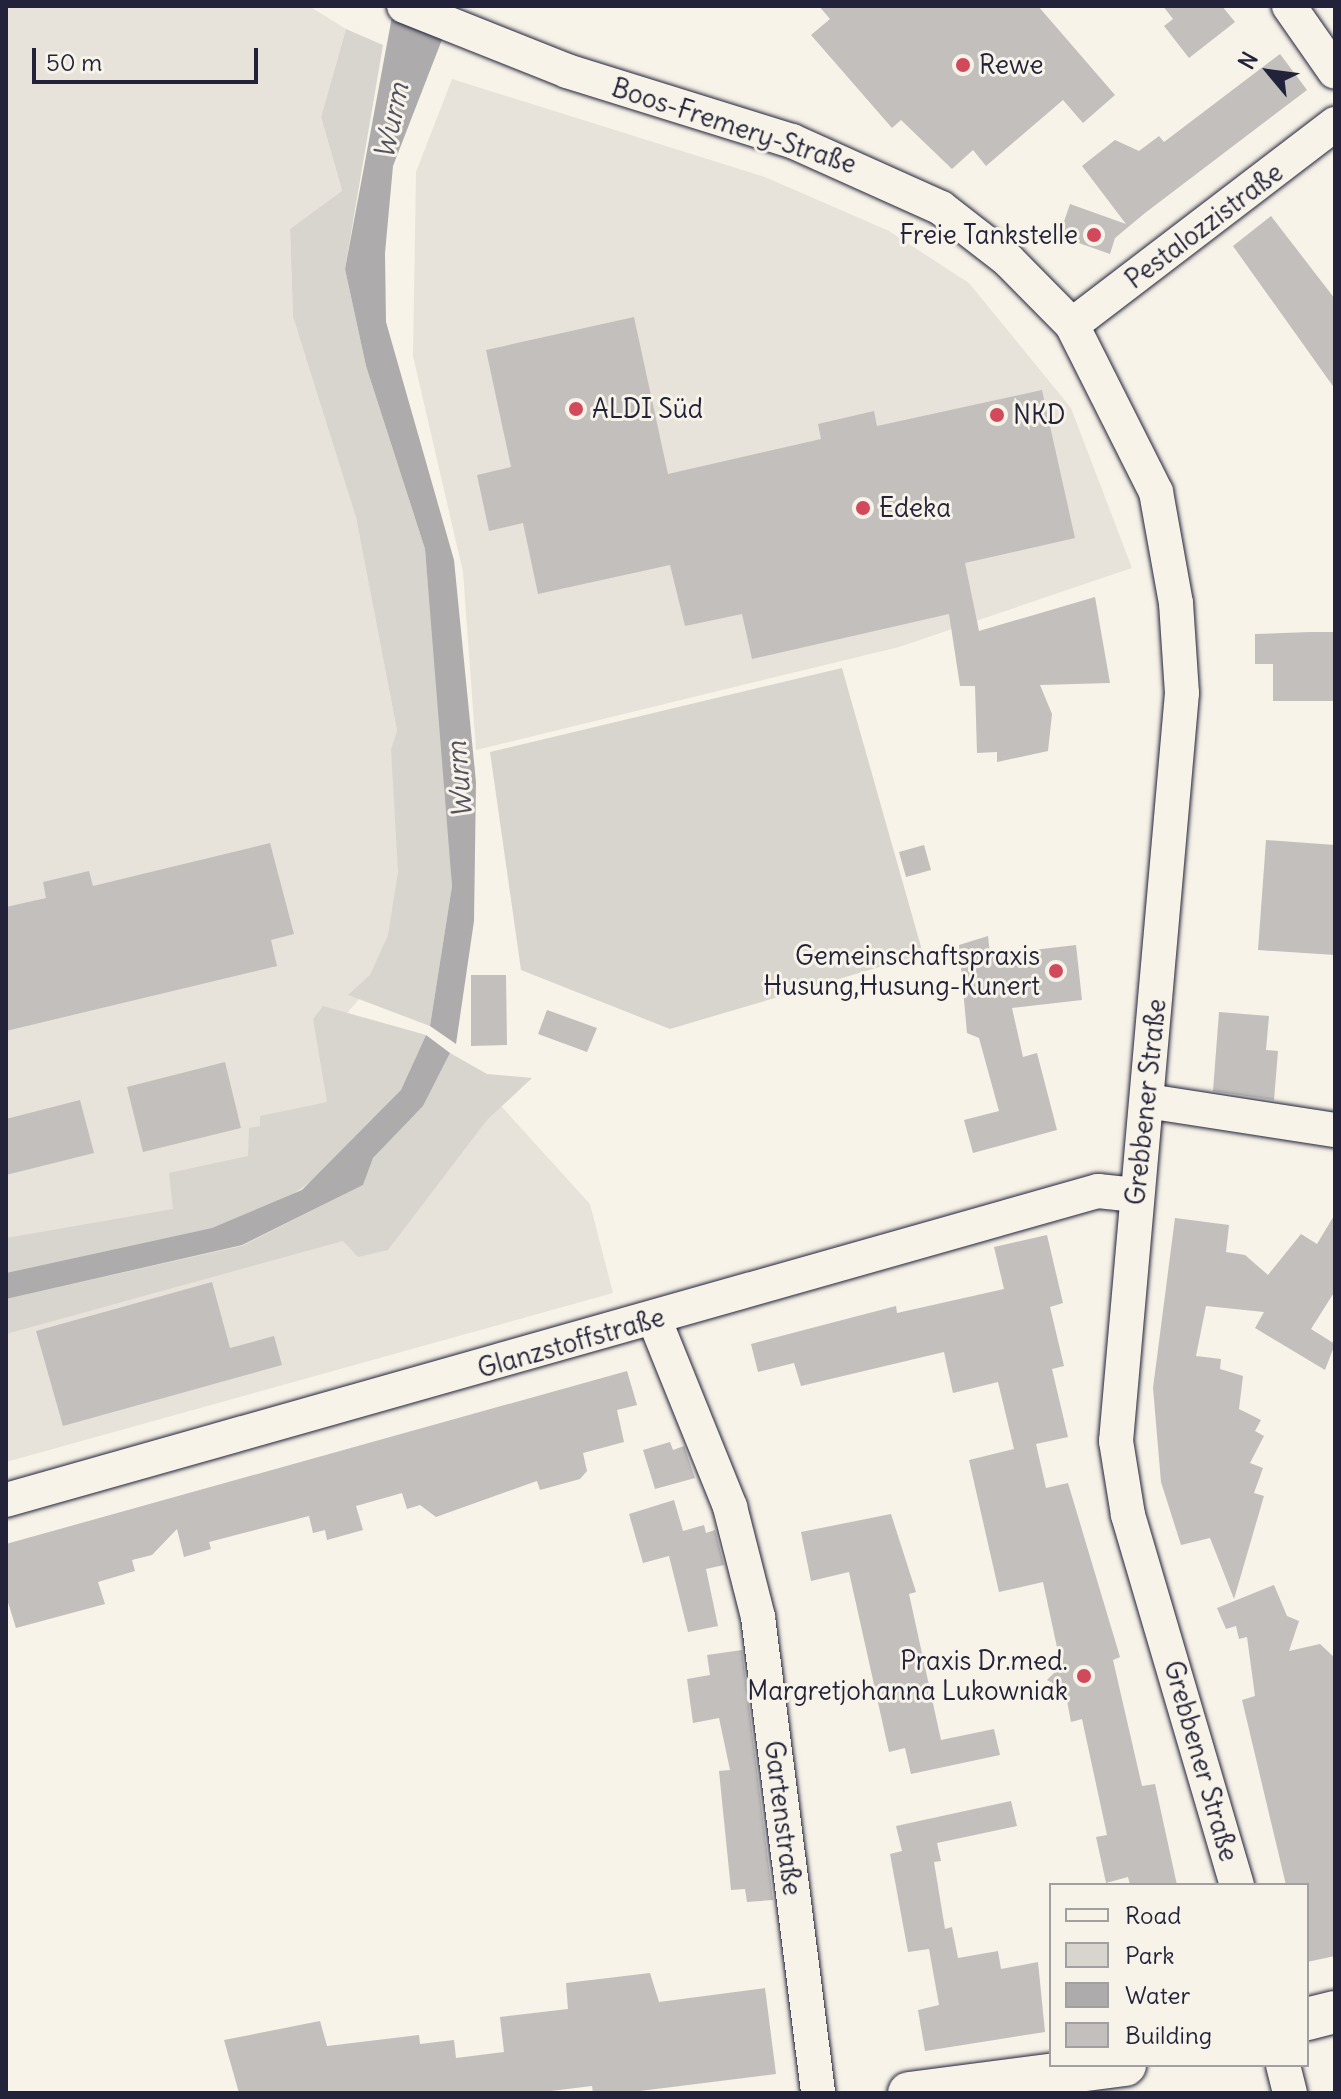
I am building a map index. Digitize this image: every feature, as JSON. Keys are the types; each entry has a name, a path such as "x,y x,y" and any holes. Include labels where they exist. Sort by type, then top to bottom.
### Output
{"main road":[{"path":"1309,2018 1335,2012"},
{"path":"909,2093 1110,2067"}],"street":[{"name":"Boos-Fremery-Straße","path":"404,6 460,31 876,173 952,217 1072,325"},
{"path":"1289,6 1335,72"},
{"name":"Pestalozzistraße","path":"1072,325 1335,124"},
{"name":"Grebbener Straße","path":"1072,325 1156,492 1176,603 1182,693 1116,1441 1128,1515 1236,1883"},
{"path":"1147,1101 1335,1130"},
{"name":"Glanzstoffstraße","path":"6,1500 655,1321 1098,1191 1136,1195"},
{"name":"Gartenstraße","path":"655,1321 730,1507 758,1617 818,2093"},
{"path":"1284,2067 1290,2093"}],"shaded area":[{"path":"6,6 309,6 346,29 321,117 342,192 290,229 293,317 356,516 397,731 405,844 396,956 336,1026 492,1096 590,1204 613,1293 6,1462"},
{"path":"452,79 765,177 889,231 969,283 1071,408 1132,568 899,647 476,750 463,572 413,356 416,172"}],"green space":[{"path":"346,29 383,45 345,269 366,366 425,549 449,824 452,886 430,1026 348,995 370,975 388,935 398,872 391,749 397,731 356,517 293,317 290,229 342,191 321,117"},
{"path":"842,668 923,954 670,1029 521,970 490,752"},
{"path":"323,1006 426,1035 401,1090 331,1166 277,1206 212,1228 6,1273 6,1238 173,1209 169,1173 248,1156 249,1128 260,1126 260,1116 327,1102 313,1019"},
{"path":"450,1053 487,1074 532,1078 487,1120 388,1250 358,1257 343,1241 6,1334 6,1299 242,1246 363,1185 373,1158 423,1106"}],"water":[{"name":"Wurm","path":"394,6 455,6 393,166 385,253 386,322 454,560 476,782 474,921 456,1044 430,1026 452,886 425,549 366,366 345,269"},
{"path":"426,1035 450,1053 423,1106 373,1158 363,1185 242,1245 6,1299 6,1273 212,1228 302,1190 401,1090"}],"building":[{"name":"Rewe","path":"819,6 1038,6 1115,95 1083,123 1063,100 986,166 973,150 952,169 901,120 892,128 811,35 830,19"},
{"path":"1163,6 1222,6 1235,22 1189,58 1164,26 1173,19"},
{"path":"1280,54 1307,90 1145,213 1115,238 1110,254 1059,236 1070,204 1126,224 1082,166 1115,140 1139,151 1159,136 1164,142"},
{"path":"1271,216 1335,299 1335,389 1233,246"},
{"path":"634,317 668,474 821,439 818,424 874,411 877,426 1042,390 1075,538 965,563 979,631 1095,597 1110,683 1040,685 1052,714 1048,751 997,762 997,752 977,753 975,686 960,686 949,614 752,659 742,614 685,626 670,565 538,594 523,523 489,531 477,475 511,467 486,350"},
{"path":"1335,632 1335,701 1273,701 1273,664 1255,664 1255,634"},
{"path":"1266,840 1335,845 1335,955 1258,950"},
{"path":"270,843 294,934 271,940 277,966 6,1031 6,907 46,898 43,882 89,871 93,886"},
{"path":"924,845 931,870 906,877 899,852"},
{"path":"988,936 990,955 1076,945 1082,1000 1012,1008 1023,1057 1037,1053 1057,1130 973,1153 964,1120 999,1111 979,1038 967,1033 959,945"},
{"path":"471,975 506,975 507,1045 471,1046"},
{"path":"547,1010 597,1028 587,1052 538,1034"},
{"path":"1219,1012 1269,1016 1266,1050 1278,1051 1274,1100 1213,1091"},
{"path":"225,1062 241,1128 143,1152 127,1087"},
{"path":"80,1100 94,1153 6,1175 6,1119"},
{"path":"1335,1214 1335,1291 1311,1329 1335,1344 1325,1370 1255,1328 1264,1312 1206,1306 1196,1356 1221,1359 1220,1369 1243,1376 1239,1409 1261,1420 1255,1431 1264,1436 1250,1463 1263,1468 1254,1493 1264,1496 1234,1599 1210,1538 1181,1545 1161,1482 1153,1388 1175,1218 1229,1225 1226,1252 1245,1255 1268,1275 1301,1234 1317,1244"},
{"path":"1047,1235 1063,1303 1050,1307 1064,1366 1052,1369 1068,1437 1036,1444 1046,1488 1068,1483 1120,1657 1113,1660 1142,1786 1155,1784 1177,1883 1130,1883 1128,1877 1106,1883 1096,1837 1107,1835 1082,1719 1071,1722 1065,1690 1047,1680 1061,1666 1043,1582 999,1592 969,1460 1014,1449 998,1382 953,1393 944,1352 801,1386 794,1363 758,1372 751,1344 896,1306 897,1313 1004,1289 994,1247"},
{"path":"212,1282 230,1348 274,1336 282,1365 63,1426 36,1331"},
{"path":"627,1371 637,1405 617,1410 624,1442 583,1453 587,1471 580,1479 540,1490 537,1481 436,1517 420,1505 407,1509 402,1493 356,1506 363,1530 327,1540 325,1530 313,1533 309,1516 209,1542 211,1549 184,1557 177,1529 152,1555 132,1560 135,1571 98,1582 105,1604 16,1628 6,1596 6,1544"},
{"path":"670,1442 673,1450 684,1446 695,1478 655,1489 643,1450"},
{"path":"674,1500 683,1531 704,1525 706,1533 715,1530 724,1565 706,1569 718,1626 688,1632 669,1556 643,1563 629,1514"},
{"path":"891,1514 916,1592 909,1594 941,1740 994,1729 1000,1755 911,1774 905,1748 889,1752 849,1572 811,1581 801,1532"},
{"path":"1274,1585 1287,1616 1299,1621 1289,1651 1320,1644 1335,1658 1335,1956 1309,1962 1309,1883 1286,1883 1242,1700 1255,1696 1247,1637 1239,1639 1236,1626 1226,1629 1217,1608"},
{"path":"742,1650 773,1900 747,1902 745,1889 731,1890 719,1771 730,1770 719,1718 693,1723 687,1679 710,1675 707,1655"},
{"path":"1011,1801 1017,1826 937,1843 941,1861 934,1862 945,1929 952,1927 958,1958 998,1951 1001,1969 1038,1962 1045,2032 925,2051 918,2010 939,2005 929,1949 908,1952 890,1854 902,1851 896,1826"},
{"path":"650,1973 659,2002 765,1988 776,2074 624,2093 593,2093 592,2086 535,2093 239,2093 224,2040 320,2021 327,2046 419,2035 420,2044 454,2040 456,2058 504,2052 500,2017 568,2009 566,1983"}],"place":[{"name":"Rewe","path":"963,65"},
{"name":"Freie Tankstelle","path":"1094,235"},
{"name":"ALDI Süd","path":"576,409"},
{"name":"NKD","path":"997,415"},
{"name":"Edeka","path":"863,508"},
{"name":"Gemeinschaftspraxis Husung,Husung-Kunert","path":"1056,971"},
{"name":"Praxis Dr.med. Margretjohanna Lukowniak","path":"1084,1676"}]}
